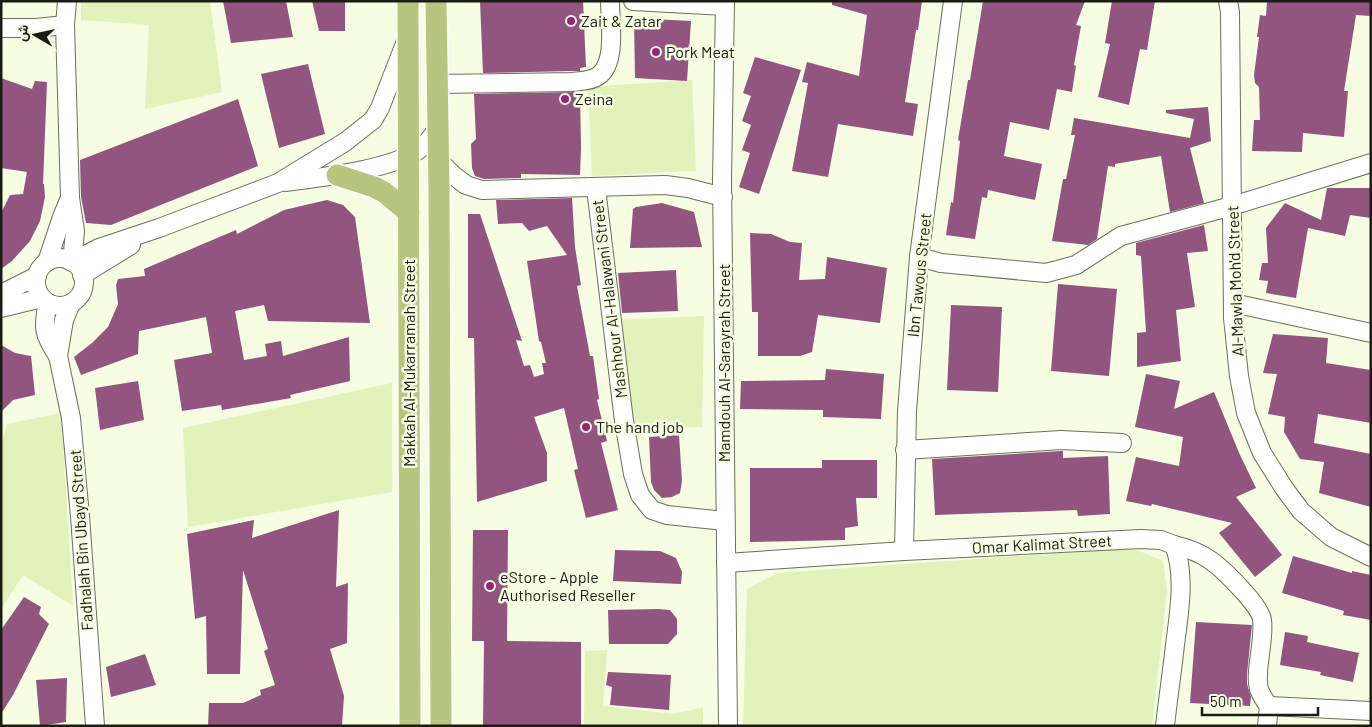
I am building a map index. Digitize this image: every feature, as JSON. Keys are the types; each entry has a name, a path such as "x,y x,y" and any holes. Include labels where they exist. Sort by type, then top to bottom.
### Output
{"main road":[{"name":"Makkah Al-Mukarramah Street","path":"408,1 410,726"},
{"name":"Makkah Al-Mukarramah Street","path":"436,1 441,726"},
{"path":"436,37 442,1"},
{"path":"337,175 374,186 409,213"}],"street":[{"path":"1,308 45,301 58,306 71,304 82,291 83,283 75,266 73,252 74,231 70,198 65,26 67,1"},
{"path":"437,84 572,82 588,80 599,76 607,67 610,56 610,1"},
{"path":"633,1 725,4"},
{"name":"Ibn Tawous Street","path":"904,551 905,450 919,257 953,1"},
{"name":"Mamdouh Al-Sarayrah Street","path":"725,4 723,197 728,726"},
{"name":"Al-Mawla Moh'd Street","path":"1231,5 1233,318 1240,386 1246,413 1262,453 1301,511 1331,537 1371,557"},
{"path":"1,28 65,26"},
{"path":"1,294 37,276 43,266 55,259 75,266 159,228 278,183 344,142 372,120 380,108 408,36"},
{"path":"278,183 337,175 409,156 426,144 438,128"},
{"name":"Mashhour Al-Halawani Street","path":"438,160 466,185 482,190 665,185 688,188 723,197"},
{"path":"919,257 941,263 1046,272 1076,264 1122,236 1232,206 1371,163"},
{"name":"Mashhour Al-Halawani Street","path":"596,188 624,421 633,474 640,495 652,510 667,515 725,521"},
{"path":"48,262 70,198"},
{"path":"37,276 38,292 45,301"},
{"name":"Fadhalah Bin Ubayd Street","path":"45,301 44,324 48,341 58,356"},
{"path":"1233,303 1371,333"},
{"name":"Fadhalah Bin Ubayd Street","path":"71,304 64,320 58,356 71,418 95,726"},
{"path":"905,450 1061,440 1122,443"},
{"name":"Omar Kalimat Street","path":"726,563 904,551 1141,539 1161,540 1191,549 1210,560 1253,602 1262,617 1263,630 1257,680 1259,691 1269,706"},
{"path":"1165,726 1179,606 1179,558 1174,545"},
{"path":"1267,726 1269,706 1371,711"}],"green space":[{"path":"81,1 210,1 222,92 145,109 149,25 81,20"},
{"path":"692,80 696,171 592,176 588,87"},
{"path":"704,316 702,427 627,429 614,320"},
{"path":"392,383 392,492 188,527 183,428"},
{"path":"61,413 73,606 23,575 1,609 1,445 7,424"},
{"path":"1132,548 1163,561 1167,591 1152,726 743,726 747,589 777,573"},
{"path":"607,650 603,706 674,714 703,707 703,726 584,726 585,651"}],"building":[{"path":"223,1 286,1 293,37 231,43"},
{"path":"312,1 345,1 345,31 319,31"},
{"path":"480,1 583,1 586,67 580,68 580,71 483,73"},
{"path":"832,1 922,1 905,102 918,104 913,136 838,124 828,177 792,171 808,83 802,82 807,62 859,76 867,15 832,5"},
{"path":"983,1 1085,1 1076,25 1081,26 1074,65 1076,66 1072,92 1057,89 1049,130 1010,122 1004,156 1042,164 1035,200 988,190 987,198 982,197 975,239 946,235 951,202 953,203 960,141 958,140"},
{"path":"1112,1 1155,1 1147,50 1140,49 1129,105 1098,97 1110,44 1105,43"},
{"path":"1267,1 1371,1 1371,16 1356,15 1344,91 1348,91 1344,137 1303,133 1302,152 1252,151 1254,120 1260,120 1259,87 1255,83 1254,75 1259,37 1257,37 1260,15 1266,16"},
{"path":"634,18 691,21 687,81 635,78"},
{"path":"755,57 801,70 759,194 739,187 750,153 742,150 751,125 742,121 751,96 743,93"},
{"path":"308,64 325,134 279,148 261,74"},
{"path":"1,78 32,89 35,81 47,82 43,184 45,197 40,221 30,241 12,261 1,269 1,213 10,195 23,194 27,172 1,168"},
{"path":"580,92 580,175 521,174 521,178 484,179 475,176 472,168 471,144 476,139 474,94"},
{"path":"238,99 258,166 111,225 86,223 81,197 80,160"},
{"path":"1208,107 1211,141 1190,148 1204,203 1170,212 1161,156 1115,164 1115,167 1108,166 1097,239 1088,245 1052,241 1063,179 1066,179 1075,135 1071,135 1074,118 1190,138 1194,119 1166,113 1166,110"},
{"path":"1327,188 1371,188 1371,218 1350,215 1345,236 1308,228 1296,298 1266,293 1268,281 1259,280 1262,263 1268,263 1266,228 1285,203 1321,220"},
{"path":"572,198 575,247 581,285 577,286 590,356 593,356 599,399 597,400 607,441 601,443 618,510 586,518 574,470 578,469 564,408 534,417 547,453 547,481 477,502 474,338 468,338 468,214 480,214 522,341 516,340 524,366 530,365 534,377 544,374 542,363 546,363 541,342 539,341 527,261 567,255 547,226 529,231 522,223 498,224 496,200"},
{"path":"327,200 343,205 355,217 370,323 268,321 264,305 235,311 244,360 267,356 265,344 281,341 283,356 349,337 350,381 290,395 291,398 222,410 221,405 182,411 174,360 212,353 206,317 139,331 138,354 81,375 74,357 108,327 118,304 116,285 118,279 145,276 144,269 236,230 237,234 284,210"},
{"path":"662,203 694,212 702,247 630,248 633,209"},
{"path":"1204,225 1208,251 1187,253 1195,307 1176,310 1181,361 1137,367 1137,333 1146,332 1141,256 1136,255 1136,243"},
{"path":"750,233 771,234 790,242 802,243 799,280 825,279 827,257 887,268 880,323 818,315 812,352 800,356 758,356 758,312 752,312"},
{"path":"676,270 678,311 622,313 618,273"},
{"path":"1058,284 1117,289 1109,376 1051,371"},
{"path":"951,305 1002,307 998,392 947,390"},
{"path":"1273,334 1328,338 1326,363 1371,370 1371,423 1318,414 1314,443 1371,454 1371,507 1319,493 1324,462 1300,459 1284,432 1285,417 1268,414 1277,374 1263,373"},
{"path":"1,345 15,353 31,356 35,395 13,400 1,412"},
{"path":"826,369 884,374 881,419 823,417 823,410 740,409 741,381 825,380"},
{"path":"1146,374 1180,381 1174,409 1214,392 1256,488 1236,497 1282,555 1255,577 1219,533 1232,523 1152,504 1151,506 1126,501 1136,457 1179,466 1183,437 1135,427"},
{"path":"138,381 144,420 100,430 95,388"},
{"path":"679,435 682,481 680,493 672,497 662,498 654,490 651,482 649,437"},
{"path":"1063,451 1063,458 1108,456 1110,514 1078,516 1077,510 935,515 932,459"},
{"path":"822,460 877,460 877,498 856,498 858,526 845,528 845,540 750,542 750,468 822,468"},
{"path":"339,510 336,587 348,583 347,643 330,649 344,696 342,726 208,726 209,703 243,703 261,695 260,690 275,685 264,651 268,649 243,570 240,674 207,674 206,616 195,619 187,534 254,520 252,538"},
{"path":"473,530 508,530 507,641 581,642 581,726 483,726 484,641 472,641"},
{"path":"615,550 660,551 676,558 682,572 681,584 613,581"},
{"path":"1293,556 1352,573 1352,571 1371,575 1371,620 1343,615 1344,611 1282,593"},
{"path":"24,597 41,607 39,614 49,624 13,695 1,714 1,630"},
{"path":"608,610 670,610 677,619 677,634 668,644 609,644"},
{"path":"1196,622 1252,625 1247,674 1247,684 1251,697 1250,706 1190,703"},
{"path":"1285,632 1308,636 1307,642 1359,653 1353,682 1320,675 1321,672 1280,665"},
{"path":"145,654 156,685 111,697 106,667"},
{"path":"608,672 671,675 669,710 610,705 612,687 606,685"},
{"path":"67,678 66,722 40,726 36,680"}],"place":[{"name":"Zait & Zatar","path":"571,21"},
{"name":"Pork Meat","path":"656,52"},
{"name":"Zeina","path":"565,99"},
{"name":"The hand job","path":"586,427"},
{"name":"eStore - Apple Authorised Reseller","path":"490,586"}]}
